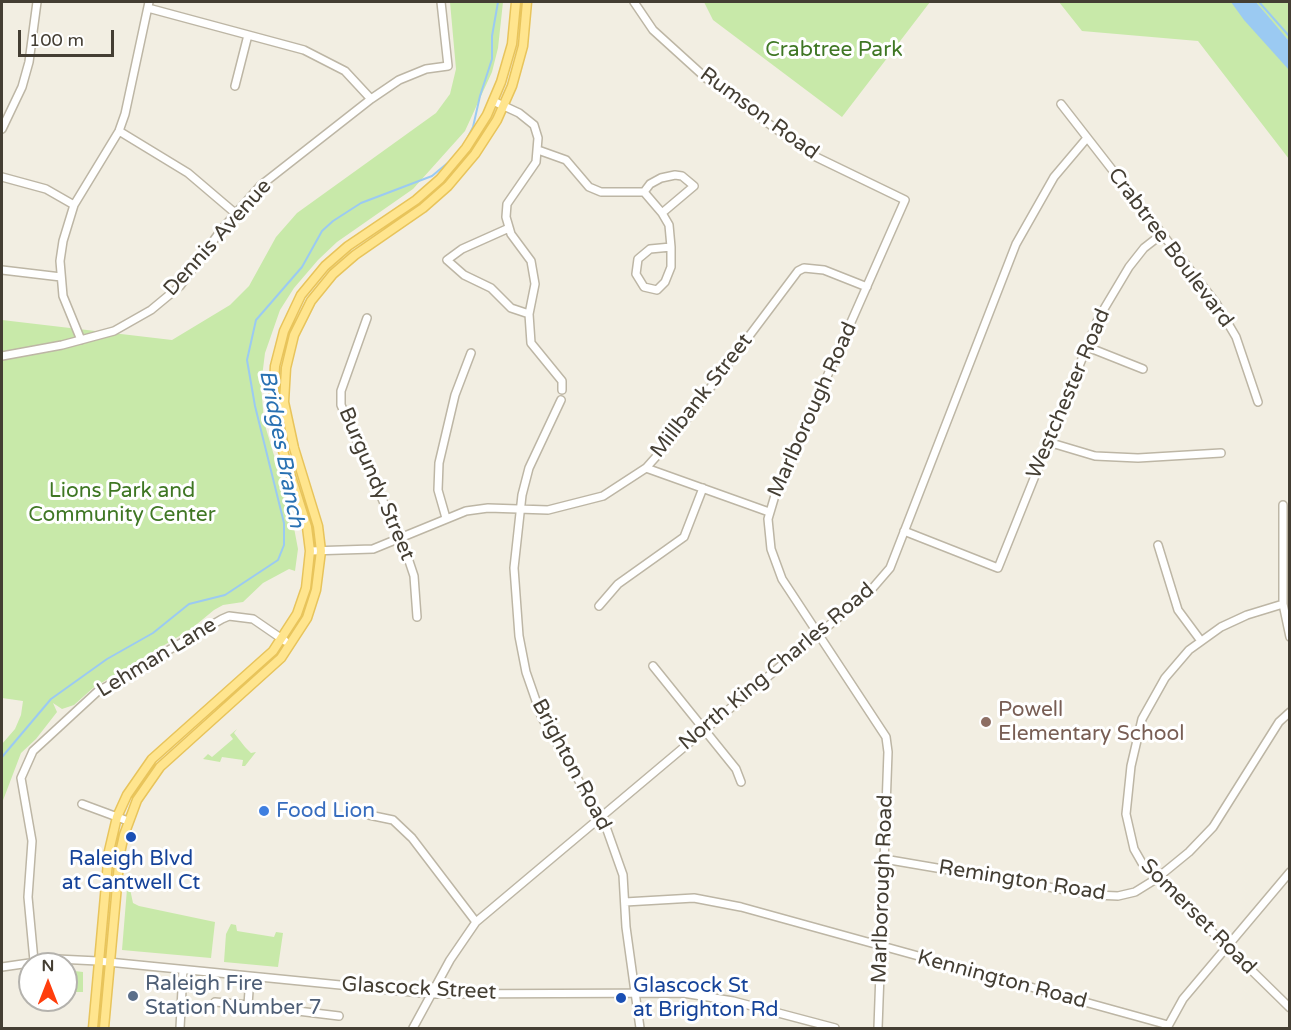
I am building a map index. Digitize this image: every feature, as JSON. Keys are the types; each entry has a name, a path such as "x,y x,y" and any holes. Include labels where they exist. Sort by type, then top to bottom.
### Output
{"main road":[{"path":"93,1029 109,851 117,817 127,795 152,759 273,651 302,602 308,573 309,551 301,506 275,422 275,366 284,331 292,312 312,280 348,246 416,200 440,179 466,148 493,101 512,44 516,2"},
{"path":"104,1029 120,853 128,821 137,800 160,767 281,658 291,646 312,606 321,551 312,504 286,421 286,368 298,326 311,301 342,265 423,208 448,186 475,154 503,106 518,68 527,2"}],"street":[{"path":"2,129 22,87 29,62 37,2"},
{"name":"Dennis Avenue","path":"2,356 114,331 158,304 180,286 235,213 260,186 370,99 399,80 426,69 448,66 441,2"},
{"name":"Rumson Road","path":"634,2 653,30 672,50 739,103 812,155 905,200"},
{"path":"81,340 67,310 60,277 63,241 75,205 119,131 131,92 148,5 304,50 345,71 370,99"},
{"path":"235,87 248,35"},
{"path":"493,101 519,113 534,125 538,150 536,162 507,204 506,217 509,228 531,261 535,284 529,314 531,343 562,381 562,390"},
{"name":"Crabtree Boulevard","path":"1061,105 1228,321 1258,402"},
{"path":"119,131 188,173 235,213"},
{"name":"North King Charles Road","path":"413,1029 431,994 476,922 871,590 890,568 1016,244 1054,177 1087,138"},
{"path":"538,150 566,160 589,187 601,192 632,190 644,192 662,213 669,225 671,247 671,267 666,282 657,290 645,287 636,274 638,259 650,249 671,247"},
{"path":"644,192 655,181 675,175 682,176 694,186 662,213"},
{"path":"2,177 46,189 75,205"},
{"name":"Marlborough Road","path":"878,1029 888,752 886,737 773,562 769,538 769,512 905,200"},
{"path":"509,228 462,249 447,260 464,275 491,288 511,308 529,314"},
{"name":"Westchester Road","path":"904,531 998,568 1098,319 1129,267 1144,248 1162,234"},
{"name":"Millbank Street","path":"309,551 374,549 466,511 488,508 548,510 590,501 618,488 646,468 671,440 798,271 804,268 824,270 867,287"},
{"path":"2,270 60,277"},
{"name":"Burgundy Street","path":"367,318 341,391 341,405 414,576 417,617"},
{"path":"1086,346 1143,369"},
{"path":"446,518 438,490 439,463 455,395 471,353"},
{"name":"Brighton Road","path":"561,400 529,468 521,508 514,568 519,636 526,672 542,718 599,817 621,866 640,1029"},
{"path":"1048,442 1095,456 1138,458 1221,453"},
{"path":"646,468 769,512"},
{"path":"599,606 618,584 684,537 703,488"},
{"path":"1283,505 1283,604 1290,637"},
{"path":"1158,544 1178,610 1201,641"},
{"name":"Somerset Road","path":"1283,604 1247,615 1201,641 1165,678 1142,719 1126,797 1129,834 1142,863 1290,1008"},
{"name":"Lehman Lane","path":"33,952 28,897 32,841 21,778 33,751 97,692 229,616 253,619 291,646"},
{"path":"653,666 706,730 735,769 741,782"},
{"name":"Remington Road","path":"884,859 1095,895 1118,897 1135,892 1156,879 1189,852 1213,827 1279,722 1290,712"},
{"path":"81,804 128,821"},
{"path":"369,815 393,820 412,838 476,922"},
{"path":"1167,1027 1183,999 1289,873"},
{"name":"Kennington Road","path":"625,902 694,898 741,907 1167,1027"},
{"name":"Glascock Street","path":"78,961 109,962 431,994 683,993 733,1002 835,1029"},
{"name":"Glascock Street","path":"2,967 18,964"},
{"path":"180,1029 183,970"},
{"path":"248,1005 250,977"},
{"path":"215,1002 339,1016"}],"green space":[{"name":"Lions Park and Community Center","path":"450,2 503,2 498,48 492,72 465,131 413,189 337,242 318,260 294,288 280,310 265,353 261,385 264,422 291,512 298,549 295,571 289,569 263,583 243,602 223,605 214,610 191,629 93,688 74,705 62,709 53,703 57,712 36,739 21,753 2,803 2,744 15,729 21,715 23,701 2,698 2,320 172,340 230,305 249,286 276,237 297,213 436,113 450,94 456,69"},
{"name":"Crabtree Park","path":"704,2 930,2 842,117 713,20"},
{"path":"1059,2 1243,2 1289,52 1289,159 1198,41 1082,31"},
{"path":"1256,2 1289,2 1289,41 1275,26"},
{"path":"237,729 234,733 245,747 251,753 256,752 245,766 242,766 243,760 222,757 220,762 203,759 208,754 212,757 233,739 230,735"},
{"path":"127,889 130,889 133,903 139,906 215,922 211,958 122,950"},
{"path":"231,924 236,925 237,931 274,937 276,932 283,933 278,967 224,962 226,934"},
{"path":"78,971 83,972 83,992 78,992"}],"water":[{"path":"1231,2 1256,2 1289,41 1289,70 1244,20"}],"waterway":[{"name":"Bridges Branch","path":"466,141 473,127 492,59 492,36 498,2"},
{"path":"1259,2 1290,37"},
{"name":"Bridges Branch","path":"2,757 51,699 107,659 153,633 189,604 225,595 278,560 284,545 284,523 255,406 247,360 256,320 302,267 322,231 333,221 361,203 432,176 450,161"}],"place":[{"name":"Powell Elementary School","path":"986,722"},
{"name":"Food Lion","path":"264,811"},
{"name":"Raleigh Blvd at Cantwell Ct","path":"131,837"},
{"name":"Raleigh Fire Station Number 7","path":"133,996"},
{"name":"Glascock St at Brighton Rd","path":"621,998"}]}
